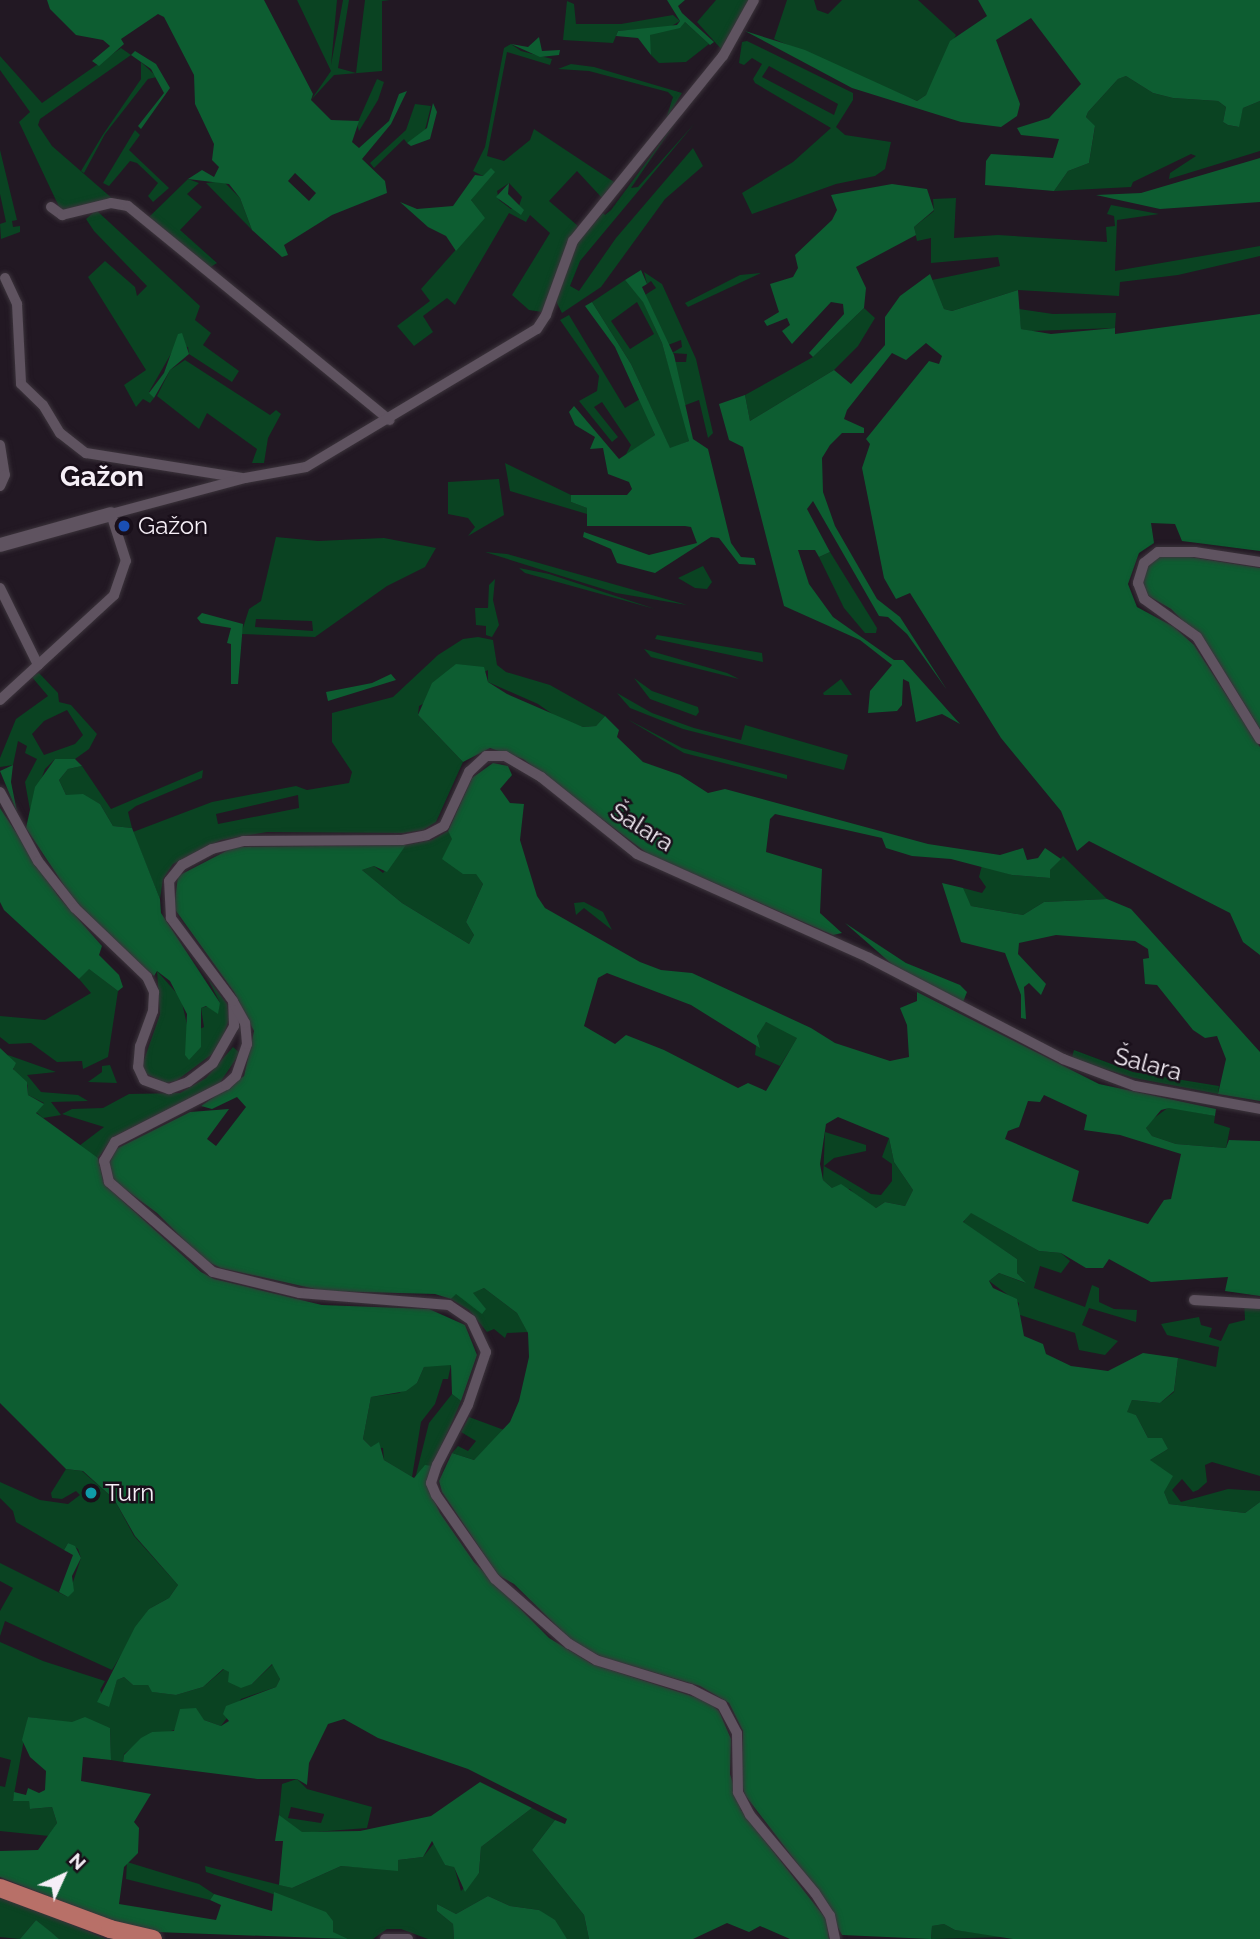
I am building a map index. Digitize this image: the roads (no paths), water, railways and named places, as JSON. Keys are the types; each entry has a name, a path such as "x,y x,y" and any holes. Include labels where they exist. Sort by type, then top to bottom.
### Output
{"main road":[{"path":"0,1888 110,1928 153,1939"}],"street":[{"path":"0,545 245,478 306,467 389,420 537,329 547,316 573,241 723,55 754,0"},
{"path":"51,207 62,215 111,203 128,206 389,420"},
{"path":"5,278 17,304 21,384 43,405 60,433 86,453 245,478"},
{"path":"0,445 5,475 0,486"},
{"path":"0,699 114,595 126,561 111,514"},
{"path":"1260,562 1195,552 1158,552 1144,563 1138,583 1144,599 1197,637 1260,739"},
{"path":"0,589 38,665"},
{"name":"Šalara","path":"835,1939 830,1916 815,1893 750,1815 738,1792 737,1733 722,1705 699,1692 596,1660 569,1644 495,1579 436,1495 431,1483 437,1465 468,1405 486,1352 471,1320 449,1305 322,1296 212,1272 109,1182 104,1161 115,1142 180,1111 236,1076 247,1044 245,1023 233,1001 171,918 169,881 182,865 212,849 243,841 402,840 427,835 444,825 469,772 486,756 505,756 541,777 637,854 869,958 1063,1059 1135,1086 1260,1109"},
{"path":"0,792 38,862 75,908 147,977 154,992 153,1012 140,1046 138,1067 144,1080 169,1089 188,1082 213,1063 234,1026 233,1001"},
{"path":"1194,1300 1260,1304"},
{"path":"385,1939 408,1939"}],"place":[{"name":"Gažon","path":"124,526"},
{"name":"Turn","path":"91,1493"}],"district":[{"name":"Gažon","path":"102,477"}]}
